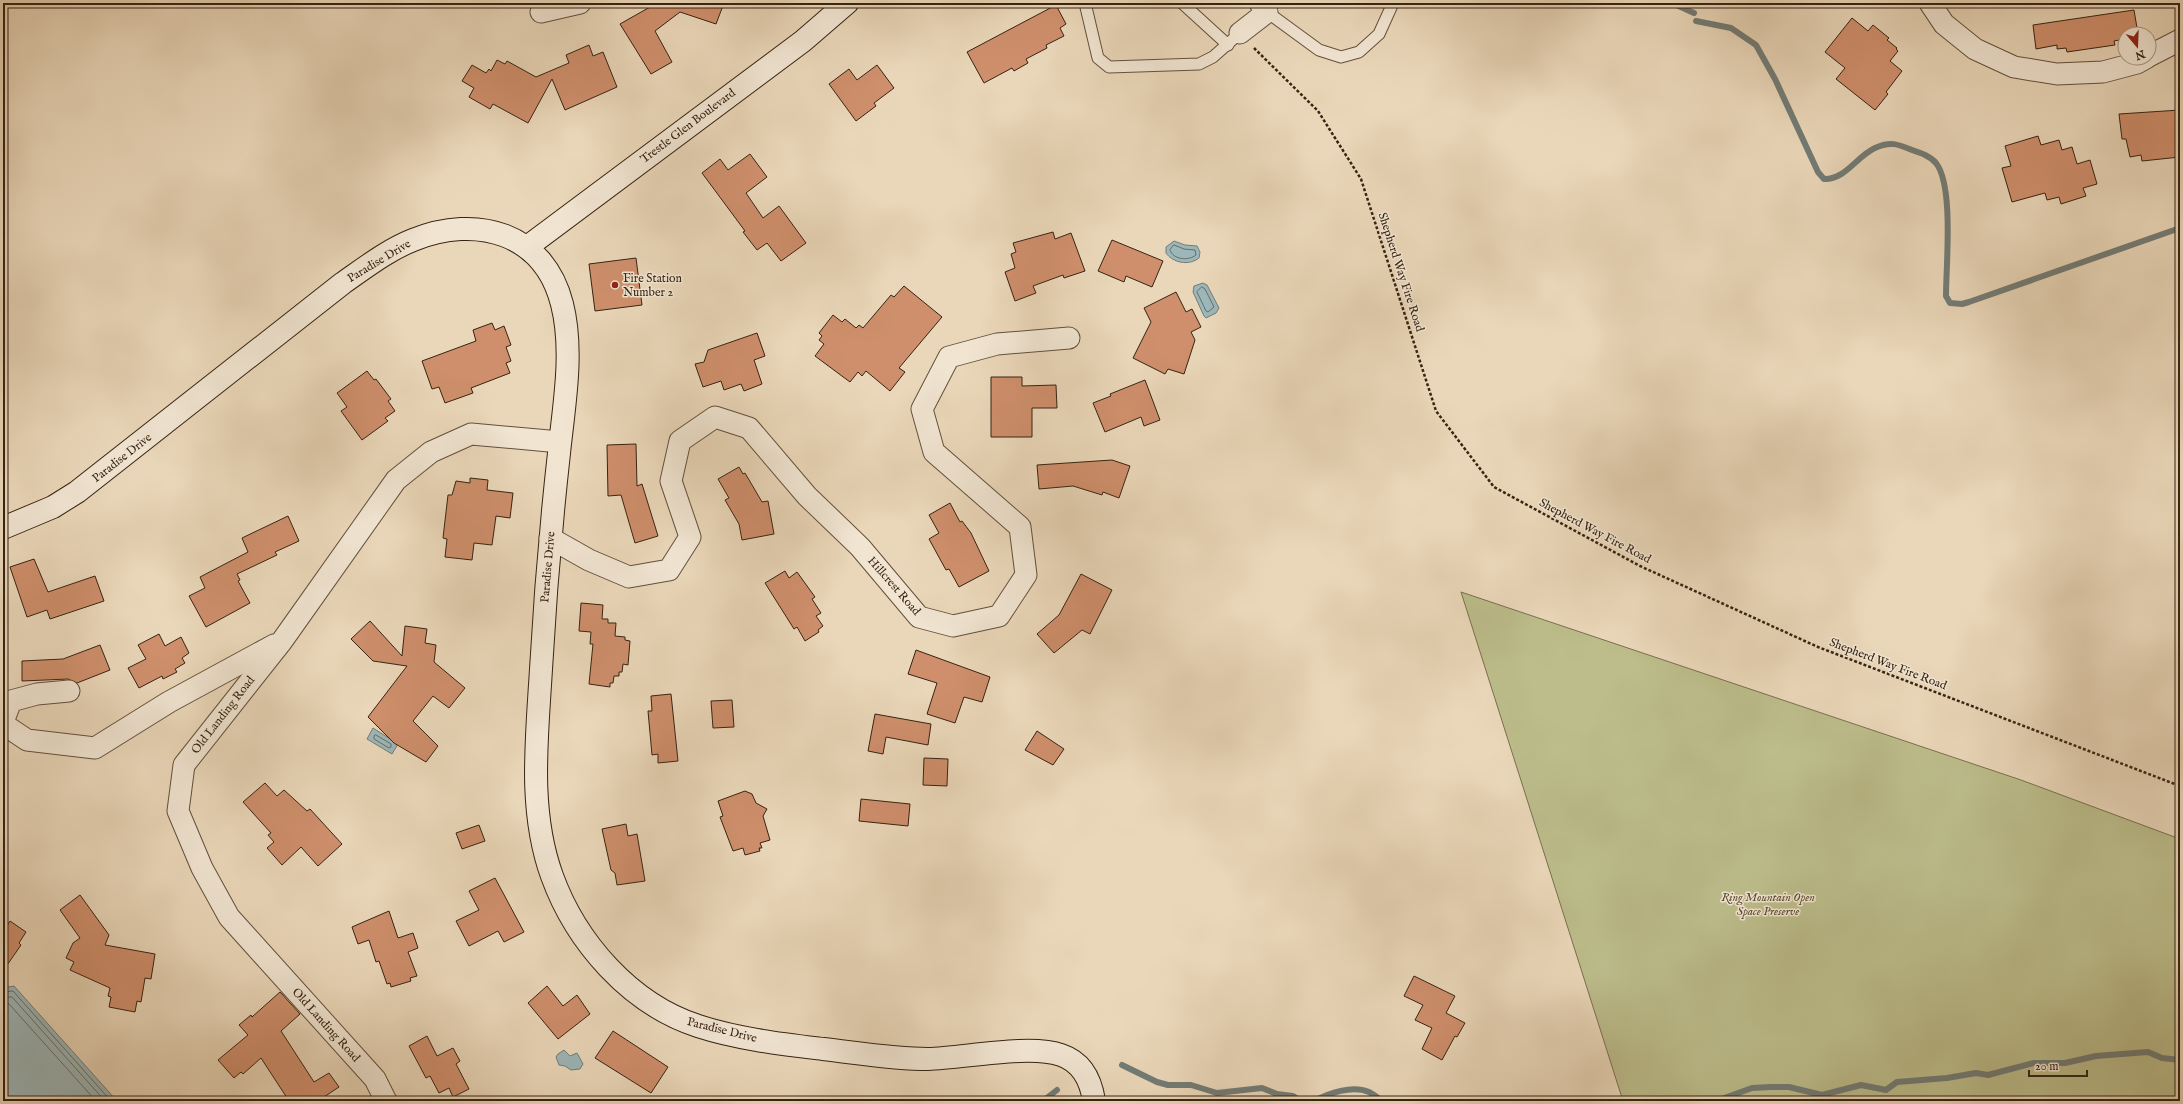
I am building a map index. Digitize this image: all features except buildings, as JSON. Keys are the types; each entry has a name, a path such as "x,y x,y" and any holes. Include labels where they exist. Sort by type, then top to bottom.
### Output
{"street":[{"path":"541,12 580,3"},
{"name":"Trestle Glen Boulevard","path":"527,247 803,41 847,3"},
{"path":"1930,3 1944,24 1975,49 2014,67 2057,74 2103,72 2126,66"},
{"path":"1234,39 1264,7"},
{"path":"2157,52 2180,40"},
{"name":"Paradise Drive","path":"3,528 53,507 82,488 338,287 397,248 439,232 471,229 502,234 527,247 551,276 559,294 564,313 567,354 550,538 537,738 538,819 550,873 566,910 586,942 607,965 640,995 674,1016 703,1028 759,1040 904,1058 947,1058 1029,1052 1058,1054 1072,1060 1083,1071 1092,1088 1094,1101"},
{"name":"Hillcrest Road","path":"550,538 589,560 629,578 669,570 690,536 671,481 680,441 715,417 749,428 807,496 860,547 919,617 953,626 999,616 1026,575 1020,527 934,452 922,409 950,357 997,344 1069,338"},
{"name":"Old Landing Road","path":"386,1101 375,1079 229,917 202,868 178,811 184,765 282,641 396,480 431,452 471,434 560,442"},
{"path":"69,692 37,694 11,701 3,723 27,740 95,748 169,702 282,641"}],"lane":[{"path":"1085,3 1098,58 1108,67 1198,64 1213,57 1234,39 1182,3"},
{"path":"1264,7 1319,50 1341,57 1359,52 1380,34 1392,3"}],"path":[{"name":"Shepherd Way Fire Road","path":"1234,39 1318,111 1362,179 1436,411 1494,487 1640,566 1818,647 2180,786"}],"green space":[{"name":"Ring Mountain Open Space Preserve","path":"1461,592 2021,780 2180,839 2180,1101 1623,1101"}],"water":[{"path":"1174,241 1185,245 1197,246 1200,252 1199,258 1186,263 1173,259 1166,253 1166,247"},
{"path":"1203,283 1207,285 1219,308 1216,313 1206,318 1193,292 1194,286"},
{"path":"373,728 398,744 392,754 367,739"},
{"path":"14,986 117,1101 3,1101 3,988"},
{"path":"564,1050 570,1056 577,1053 583,1064 580,1069 571,1070 565,1066 559,1065 556,1057"}],"waterway":[{"path":"1672,3 1694,13"},
{"path":"1696,21 1731,28 1756,45 1775,79 1818,172 1824,179 1838,176 1845,172 1862,156 1875,148 1890,144 1902,146 1925,155 1936,163 1942,174 1947,207 1948,246 1946,296 1950,303 1962,304 1969,302 2180,228"},
{"path":"1716,1101 1752,1088 1789,1087 1822,1095 1861,1085 1886,1090 1897,1082 1947,1078 1976,1073 1988,1075 2034,1063 2065,1063 2096,1056 2148,1052 2162,1058 2180,1060"},
{"path":"1122,1065 1157,1082 1168,1085 1191,1085 1217,1093 1262,1088 1277,1094 1293,1096 1301,1101"},
{"path":"1314,1101 1327,1095 1355,1089 1369,1092 1382,1101"},
{"path":"1043,1101 1057,1090"}],"place":[{"name":"Fire Station Number 2","path":"615,285"}]}
